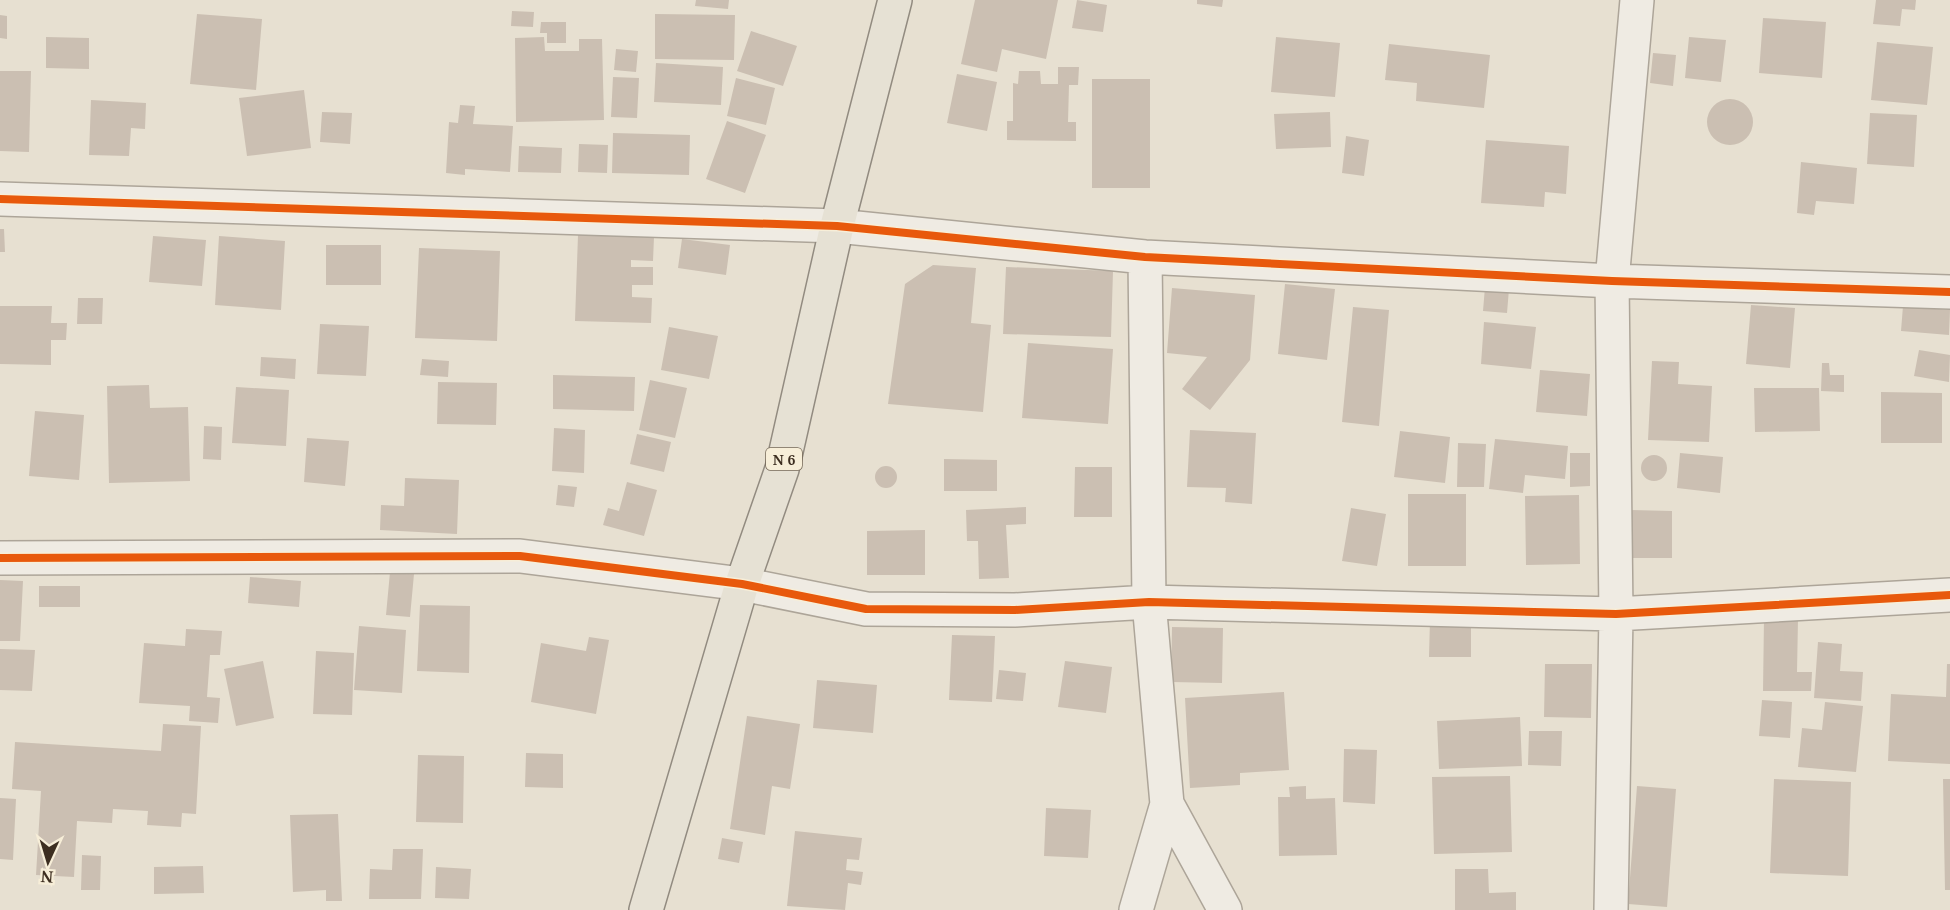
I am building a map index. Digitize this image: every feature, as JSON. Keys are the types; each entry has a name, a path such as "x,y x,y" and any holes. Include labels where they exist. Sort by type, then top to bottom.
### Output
{"main road":[{"name":"N 6","path":"646,910 742,584 782,469 837,226 895,0"}],"street":[{"path":"1611,910 1616,614 1612,281 1637,0"},
{"path":"0,199 837,226 1145,257 1612,281 1950,292"},
{"path":"1136,910 1167,804 1149,602 1145,257"},
{"path":"0,558 520,556 742,584 866,609 1015,610 1149,602 1616,614 1950,595"},
{"path":"1167,804 1225,910"}],"building":[{"path":"696,0 729,0 728,9 695,6"},
{"path":"975,0 1058,0 1046,59 1002,49 997,72 961,64"},
{"path":"1077,0 1107,5 1103,32 1072,28"},
{"path":"1197,0 1223,0 1222,7 1197,4"},
{"path":"1876,0 1916,0 1915,10 1902,9 1900,26 1873,24"},
{"path":"512,11 534,12 533,27 511,26"},
{"path":"197,14 262,19 256,90 190,84"},
{"path":"655,14 735,15 734,60 655,59"},
{"path":"0,15 7,16 7,39 0,38"},
{"path":"1763,18 1826,22 1822,78 1759,73"},
{"path":"541,22 566,22 566,43 547,43 547,33 540,33"},
{"path":"751,31 797,46 783,86 737,71"},
{"path":"46,37 89,38 89,69 46,68"},
{"path":"544,37 545,51 579,51 579,39 602,39 604,120 516,122 515,38"},
{"path":"1276,37 1340,43 1335,97 1271,92"},
{"path":"1689,37 1726,40 1721,82 1685,78"},
{"path":"1877,42 1933,47 1927,105 1871,100"},
{"path":"1389,44 1490,55 1484,108 1416,101 1417,83 1385,80"},
{"path":"616,49 638,51 636,72 614,70"},
{"path":"1653,53 1676,55 1673,86 1650,83"},
{"path":"656,63 723,67 721,105 654,102"},
{"path":"1058,67 1079,67 1078,85 1069,85 1068,122 1076,122 1076,141 1007,140 1007,121 1013,121 1013,83 1018,84 1019,71 1040,71 1041,84 1058,84"},
{"path":"0,71 31,71 29,152 0,151"},
{"path":"957,74 997,82 987,131 947,123"},
{"path":"613,77 639,78 637,118 611,117"},
{"path":"736,78 775,88 766,125 727,116"},
{"path":"1092,79 1150,79 1150,188 1092,188"},
{"path":"304,90 311,148 247,156 239,98"},
{"path":"1730,99 1746,106 1753,122 1746,138 1730,145 1714,138 1707,122 1714,106"},
{"path":"91,100 146,103 145,129 131,128 129,156 89,155"},
{"path":"460,105 475,106 473,124 513,126 510,172 465,169 465,175 446,173 449,122 458,123"},
{"path":"322,112 352,113 350,144 320,142"},
{"path":"1330,112 1331,147 1276,149 1274,114"},
{"path":"1870,113 1917,115 1914,167 1867,164"},
{"path":"727,121 766,135 745,193 706,179"},
{"path":"613,133 690,135 689,175 612,173"},
{"path":"1346,136 1369,140 1364,176 1342,173"},
{"path":"1486,140 1569,146 1566,194 1545,192 1544,207 1481,203"},
{"path":"579,144 608,145 607,173 578,172"},
{"path":"519,146 562,148 561,173 518,172"},
{"path":"1801,162 1857,168 1854,204 1816,201 1814,215 1797,213"},
{"path":"0,229 4,229 5,252 0,252"},
{"path":"578,235 654,237 653,261 631,260 631,267 653,267 653,285 632,285 632,297 652,298 651,323 575,321"},
{"path":"153,236 206,240 202,286 149,282"},
{"path":"219,236 285,241 281,310 215,305"},
{"path":"682,239 730,245 726,275 678,268"},
{"path":"326,245 381,245 381,285 326,285"},
{"path":"419,248 500,251 497,341 415,338"},
{"path":"933,265 976,268 971,323 991,325 983,412 888,404 905,284"},
{"path":"1006,267 1113,271 1111,337 1003,334"},
{"path":"1285,284 1335,289 1327,360 1278,354"},
{"path":"1485,287 1509,289 1507,313 1483,311"},
{"path":"1172,288 1255,295 1250,360 1210,410 1182,389 1207,357 1167,353"},
{"path":"78,298 103,298 102,324 77,324"},
{"path":"1751,305 1795,308 1790,368 1746,364"},
{"path":"0,306 52,306 51,323 67,323 66,340 51,340 51,365 0,364"},
{"path":"1903,306 1950,310 1949,335 1901,331"},
{"path":"1353,307 1389,310 1379,426 1342,422"},
{"path":"1484,322 1536,327 1531,369 1481,364"},
{"path":"320,324 369,326 366,376 317,374"},
{"path":"669,327 718,336 709,379 661,370"},
{"path":"1028,343 1113,349 1108,424 1022,418"},
{"path":"1919,350 1950,355 1949,382 1914,376"},
{"path":"261,357 296,359 295,379 260,376"},
{"path":"422,359 449,361 448,377 420,375"},
{"path":"1652,361 1679,362 1678,384 1712,386 1709,442 1648,440"},
{"path":"1822,363 1829,363 1830,375 1844,375 1844,392 1821,391"},
{"path":"1540,370 1590,374 1587,416 1536,412"},
{"path":"553,375 635,377 634,411 553,409"},
{"path":"650,380 687,388 675,438 639,430"},
{"path":"438,382 497,383 496,425 437,424"},
{"path":"149,385 150,408 188,407 190,481 109,483 107,386"},
{"path":"236,387 289,390 286,446 232,443"},
{"path":"1754,388 1819,388 1820,431 1755,432"},
{"path":"1881,392 1942,393 1942,443 1881,443"},
{"path":"35,411 84,415 79,480 29,476"},
{"path":"204,426 222,427 221,460 203,459"},
{"path":"554,428 585,430 584,473 552,471"},
{"path":"1190,430 1256,433 1252,504 1225,502 1226,488 1187,487"},
{"path":"1400,431 1450,437 1445,483 1394,477"},
{"path":"637,434 671,442 664,472 630,464"},
{"path":"307,438 349,441 345,486 304,482"},
{"path":"1495,439 1568,446 1565,479 1525,475 1523,493 1489,489"},
{"path":"1458,443 1486,444 1484,487 1457,487"},
{"path":"1570,453 1590,453 1590,486 1570,487"},
{"path":"1680,453 1723,457 1720,493 1677,488"},
{"path":"1654,455 1663,459 1667,468 1663,477 1654,481 1645,477 1641,468 1645,459"},
{"path":"944,459 997,460 997,491 944,491"},
{"path":"886,466 894,469 897,477 894,485 886,488 878,485 875,477 878,469"},
{"path":"1075,467 1112,467 1112,517 1074,517"},
{"path":"405,478 459,480 457,534 380,530 381,505 404,506"},
{"path":"627,482 657,490 644,536 603,525 608,508 619,511"},
{"path":"558,485 577,487 574,507 556,505"},
{"path":"1408,494 1466,494 1466,566 1408,566"},
{"path":"1579,495 1580,564 1526,565 1525,496"},
{"path":"1026,507 1026,524 1006,525 1009,578 979,579 978,541 967,541 966,510"},
{"path":"1351,508 1386,514 1377,566 1342,561"},
{"path":"1631,510 1672,511 1672,558 1631,558"},
{"path":"925,530 925,575 867,575 867,531"},
{"path":"390,572 414,574 410,617 386,615"},
{"path":"250,577 301,581 299,607 248,603"},
{"path":"0,580 23,581 20,641 0,641"},
{"path":"39,586 80,586 80,607 39,607"},
{"path":"420,605 470,606 469,673 417,671"},
{"path":"1764,618 1798,619 1797,672 1812,672 1811,691 1763,691"},
{"path":"1430,620 1471,621 1471,657 1429,657"},
{"path":"359,626 406,630 402,693 354,690"},
{"path":"1172,627 1223,628 1222,683 1171,682"},
{"path":"186,629 222,631 220,655 210,655 207,697 220,698 218,723 189,721 190,706 139,703 144,643 185,646"},
{"path":"952,635 995,636 992,702 949,700"},
{"path":"589,637 609,640 596,714 531,702 541,643 586,651"},
{"path":"1818,642 1842,644 1840,671 1863,672 1861,701 1814,698"},
{"path":"0,649 35,650 32,691 0,690"},
{"path":"316,651 354,653 352,715 313,714"},
{"path":"263,661 274,718 236,726 224,669"},
{"path":"1065,661 1112,667 1106,713 1058,707"},
{"path":"1545,664 1592,664 1591,718 1544,717"},
{"path":"1947,664 1950,664 1950,764 1888,761 1891,694 1946,697"},
{"path":"999,670 1026,673 1023,701 996,699"},
{"path":"817,680 877,685 873,733 813,728"},
{"path":"1284,692 1289,770 1240,773 1240,785 1190,788 1185,698"},
{"path":"1762,700 1792,702 1790,738 1759,736"},
{"path":"1825,702 1863,706 1856,772 1798,767 1802,728 1822,730"},
{"path":"747,716 800,724 790,789 772,786 765,835 730,829"},
{"path":"1520,717 1522,766 1439,769 1437,721"},
{"path":"163,724 201,726 196,814 182,813 181,827 147,825 148,811 113,809 112,823 77,821 74,877 36,875 41,791 12,789 15,742 161,751"},
{"path":"1529,731 1562,731 1561,766 1528,765"},
{"path":"1344,749 1377,750 1375,804 1343,802"},
{"path":"526,753 563,754 563,788 525,787"},
{"path":"418,755 464,756 463,823 416,822"},
{"path":"1510,776 1512,852 1434,854 1432,777"},
{"path":"1774,779 1851,782 1848,876 1770,873"},
{"path":"1943,779 1950,779 1950,890 1945,890"},
{"path":"1306,786 1306,799 1335,798 1337,855 1279,856 1278,797 1290,797 1289,787"},
{"path":"1637,786 1676,789 1667,907 1628,904"},
{"path":"0,798 16,799 13,860 0,859"},
{"path":"1046,808 1091,810 1088,858 1044,856"},
{"path":"338,814 342,901 326,901 326,890 293,892 290,815"},
{"path":"795,831 862,838 859,860 847,859 846,870 863,872 861,885 848,883 845,910 787,906"},
{"path":"722,838 743,842 739,863 718,859"},
{"path":"393,849 423,849 421,899 369,899 370,869 392,870"},
{"path":"82,855 101,856 100,890 81,890"},
{"path":"203,866 204,893 154,894 154,867"},
{"path":"436,867 471,869 469,899 435,898"},
{"path":"1455,869 1488,869 1489,893 1516,892 1516,910 1455,910"}],"cycle path":[{"path":"0,199 837,226 1145,257 1612,281 1950,292"},
{"path":"0,558 520,556 742,584 866,609 1015,610 1149,602 1616,614 1950,595"}]}
